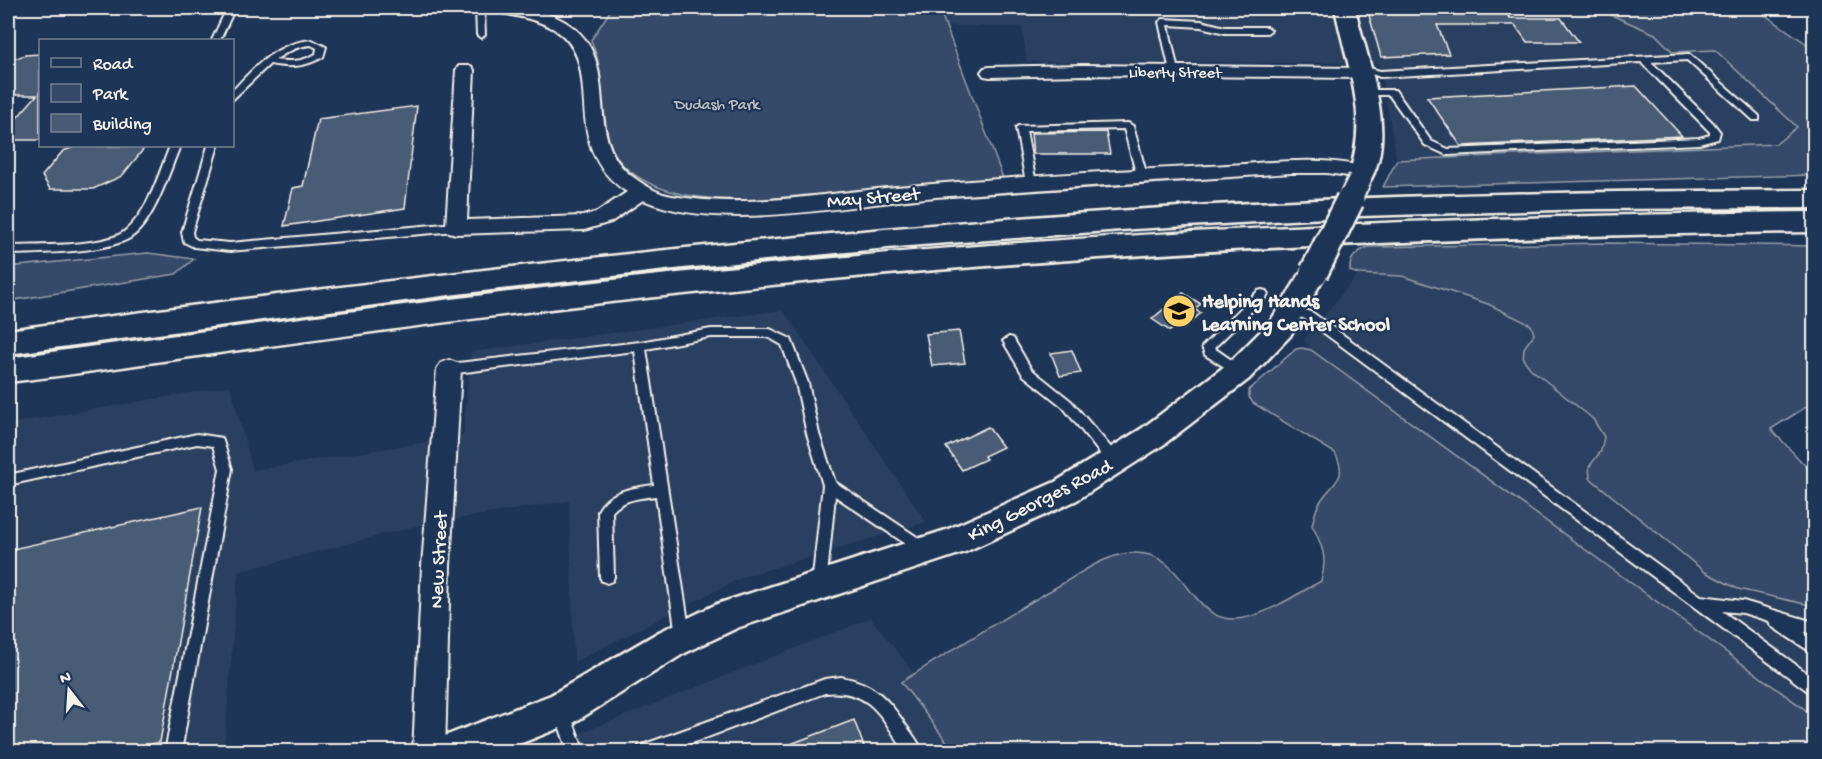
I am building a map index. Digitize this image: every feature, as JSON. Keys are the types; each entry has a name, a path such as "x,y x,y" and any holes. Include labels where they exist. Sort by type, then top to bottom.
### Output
{"highway":[{"path":"8,342 409,287 784,248 1157,219 1495,203 1815,199"},
{"path":"8,370 427,312 638,288 1024,252 1292,235 1451,228 1815,222"},
{"path":"8,321 189,300 409,287"},
{"path":"8,379 262,335"}],"street":[{"name":"May Street","path":"503,8 520,10 557,25 573,36 584,49 589,65 600,152 613,171 641,192 666,202 696,207 751,207 1031,183 1322,168 1361,176"},
{"name":"King Georges Road","path":"450,752 562,709 683,637 729,615 927,551 979,532 1046,501 1115,462 1239,371 1272,339 1294,309 1361,176 1371,137 1371,119 1345,9"},
{"path":"465,70 456,227 584,223 604,217 641,192"},
{"name":"Liberty Street","path":"990,72 1174,71 1362,78"},
{"name":"New Street","path":"429,752 428,730 436,566 449,369"}],"lane":[{"path":"216,39 231,8"},
{"path":"480,8 481,35"},
{"path":"1174,71 1163,22 1201,24 1226,30 1267,30"},
{"path":"234,95 269,62 285,48 305,40 317,42 322,47 320,55 297,65 284,66 269,62"},
{"path":"1362,78 1380,74 1689,57 1756,118"},
{"path":"1362,78 1392,92 1428,143 1448,152 1715,137 1715,132 1644,60"},
{"path":"1031,183 1021,128 1128,126 1142,176"},
{"path":"8,250 105,242 126,235 134,228 154,196 175,147"},
{"path":"213,147 186,232 188,240 194,243 230,247 456,227"},
{"path":"1239,371 1209,352 1208,347 1262,294"},
{"path":"1294,309 1309,316 1815,687"},
{"path":"449,369 640,346 711,333 770,333 787,342 802,383 813,434 830,485 819,585"},
{"path":"1009,340 1027,372 1067,404 1115,462"},
{"path":"640,346 683,637"},
{"path":"8,480 197,439 218,442 226,469 173,752"},
{"path":"830,485 927,551"},
{"path":"607,577 605,512 608,505 619,498 662,490"},
{"path":"1698,602 1743,607 1815,628"},
{"path":"1768,615 1815,647"},
{"path":"645,752 825,686 842,683 859,687 867,692 881,706 915,752"},
{"path":"562,709 576,752"}],"shaded area":[{"path":"939,8 1595,8 1655,34 1673,52 1715,50 1797,127 1776,144 1397,160 1379,63 1027,62 1022,27 946,26"},
{"path":"1358,274 1402,276 1488,304 1531,325 1534,334 1524,348 1531,369 1593,420 1604,437 1601,451 1589,467 1590,478 1705,572 1738,589 1814,606 1814,716 1311,350 1304,340"},
{"path":"783,310 926,522 743,577 574,662 569,501 424,524 238,572 224,751 8,752 8,424 230,386 253,470 463,436 471,352"},
{"path":"871,618 974,751 533,752"}],"green space":[{"name":"Dudash Park","path":"612,8 939,8 1003,178 751,200 714,199 657,187 625,167 612,152 609,143 603,114 598,62 591,40"},
{"path":"1595,8 1755,8 1814,49 1814,175 1383,187 1397,160 1776,144 1797,127 1715,50 1673,52 1655,34"},
{"path":"1608,243 1814,246 1814,402 1771,429 1814,475 1814,606 1738,589 1705,572 1590,478 1589,467 1601,451 1604,437 1593,419 1531,369 1523,359 1524,348 1534,334 1531,325 1488,304 1402,276 1358,274 1350,271 1354,256 1368,247"},
{"path":"148,253 194,259 176,274 8,301 8,267"},
{"path":"1296,349 1311,350 1814,716 1814,751 954,751 901,682 1086,569 1105,560 1134,553 1153,556 1167,564 1201,603 1213,613 1228,619 1248,617 1266,611 1321,581 1324,558 1312,525 1319,504 1338,480 1339,462 1335,453 1253,403 1249,397 1249,390"}],"building":[{"path":"1367,8 1502,8 1510,18 1561,18 1579,42 1527,42 1515,25 1437,25 1449,54 1381,57"},
{"path":"39,54 39,140 15,140 8,128 37,95 8,95 8,61 25,55"},
{"path":"1636,86 1682,136 1461,146 1427,97"},
{"path":"417,106 405,208 284,226 293,188 303,186 318,119"},
{"path":"1106,132 1110,154 1033,154 1031,133"},
{"path":"74,147 145,147 122,176 93,189 50,189 42,176 63,151"},
{"path":"1183,293 1201,304 1194,309 1201,313 1183,329 1177,325 1170,331 1152,319"},
{"path":"959,331 965,363 932,366 926,334"},
{"path":"1072,350 1081,373 1060,376 1051,353"},
{"path":"988,427 1003,447 984,456 986,459 962,470 946,447"},
{"path":"202,507 160,742 123,752 8,752 8,550"},
{"path":"854,720 866,752 776,752 775,750"}],"place":[{"name":"Helping Hands Learning Center School","path":"1179,311"}]}
